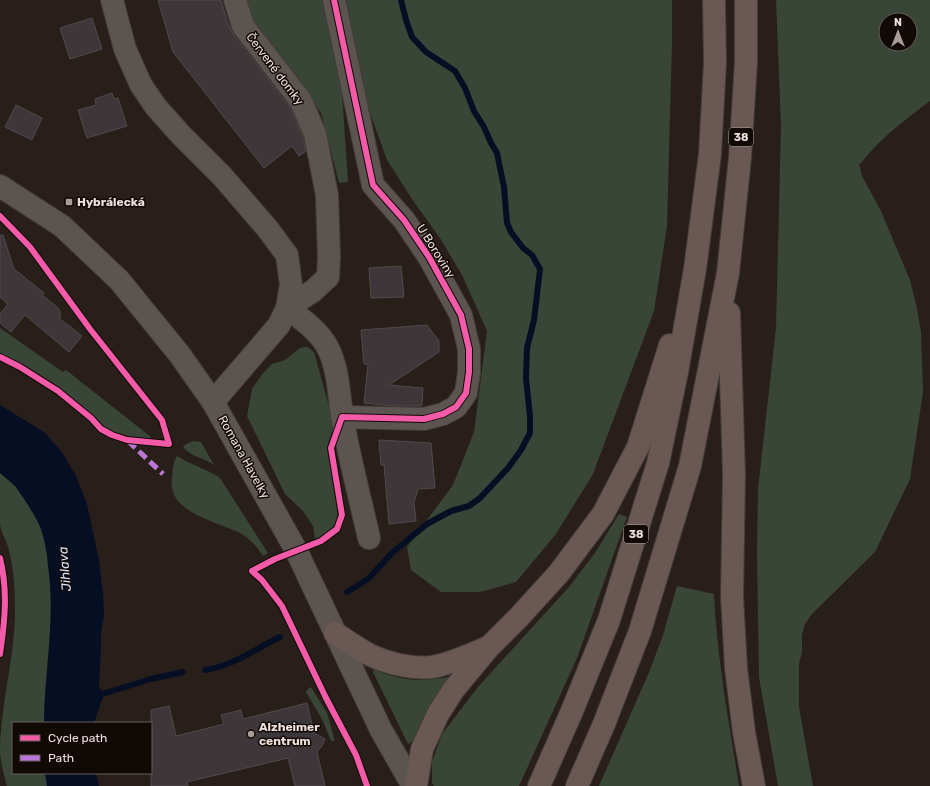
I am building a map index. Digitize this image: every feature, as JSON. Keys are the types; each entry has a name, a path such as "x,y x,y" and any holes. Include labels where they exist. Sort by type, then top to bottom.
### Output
{"highway":[{"name":"38","path":"539,786 572,711 609,620 658,463 677,372 695,269 710,154 715,63 714,0"},
{"name":"38","path":"577,786 604,724 640,631 690,466 728,273 740,158 746,62 746,0"},
{"path":"416,786 422,749 438,714 454,690 489,646 519,617 559,573 603,514 638,447 695,269"},
{"path":"728,273 734,475 732,597 736,668 744,732 754,786"},
{"path":"335,632 369,654 394,664 414,667 436,666 460,659 489,646"}],"street":[{"path":"112,0 125,49 140,85 161,112 222,176 267,228 287,255 291,285 287,308 279,325 213,402"},
{"name":"Červené domky","path":"235,0 243,26 301,101 315,134 327,195 329,257 328,277 313,291 287,308"},
{"name":"U Boroviny","path":"334,0 373,185 404,220 429,257 461,315 469,350 469,372 466,393 456,407 443,414 424,419 342,417"},
{"name":"Romana Havelky","path":"0,186 62,226 119,280 180,355 213,402 296,550 381,730 413,786"},
{"path":"287,308 320,335 333,360 342,417 369,538"}],"green space":[{"path":"245,0 326,0 340,65 348,182 339,183 321,113 265,36 252,21"},
{"path":"329,0 672,0 667,226 654,311 593,474 556,534 516,582 480,592 441,592 411,570 407,547 453,485 474,432 487,331 463,277 440,238 414,202 387,160"},
{"path":"776,0 930,0 930,101 885,137 859,164 862,176 881,211 910,280 921,332 923,392 910,479 875,552 812,614 805,624 802,635 802,653 799,663 799,707 813,786 778,786 759,677 757,554 758,489 776,328 781,126"},
{"path":"0,328 63,372 66,370 151,437 151,439 148,440 114,433 108,430 83,408 43,378 30,369 0,354"},
{"path":"308,347 314,352 335,428 329,440 328,452 335,490 337,520 335,526 329,533 315,539 313,526 303,511 285,494 247,416 252,389 263,373 272,364 285,360 300,348"},
{"path":"194,441 201,442 214,465 190,453 183,447"},
{"path":"177,456 220,478 268,553 263,556 254,544 242,534 195,514 177,499 172,489 172,477 174,463"},
{"path":"0,473 16,487 41,529 46,551 51,605 44,722 12,722 12,774 45,774 48,786 7,786 1,761 2,718 13,646 15,611 12,562 0,524"},
{"path":"619,514 627,517 577,658 519,786 434,786 432,783 432,762 442,734 478,687 569,587 595,553"},
{"path":"677,586 714,594 727,714 739,786 599,786 650,670 663,635"},
{"path":"374,669 404,679 413,680 453,676 414,740 408,744 373,672"},
{"path":"311,687 327,713 335,741 331,741 323,721 306,692"}],"water":[{"name":"Jihlava","path":"0,405 44,432 62,452 76,476 87,504 99,560 104,616 101,633 99,687 104,694 94,722 44,722 51,624 50,585 45,542 39,524 16,487 0,473"},
{"path":"45,774 96,774 99,786 47,786"}],"building":[{"path":"158,0 221,0 233,34 290,107 303,138 306,151 299,156 292,146 264,168 173,52"},
{"path":"92,18 102,49 70,59 60,28"},
{"path":"112,93 114,99 118,98 127,126 87,138 78,110 96,105 95,99"},
{"path":"16,105 42,118 32,140 5,127"},
{"path":"0,235 3,235 14,269 44,293 42,295 58,308 60,312 60,319 82,336 69,352 25,315 11,332 0,323 0,314 8,304 0,297"},
{"path":"401,266 404,297 371,298 369,268"},
{"path":"427,325 439,341 439,352 389,385 423,388 422,406 393,406 364,403 368,364 364,364 361,330"},
{"path":"379,440 431,443 435,488 418,489 414,502 416,521 389,524 384,465 381,465"},
{"path":"307,703 314,733 325,739 317,752 325,786 295,786 288,758 187,782 188,786 151,786 151,710 169,706 176,736 224,724 221,715 241,710 243,719"}],"waterway":[{"path":"347,592 368,579 393,552 427,524 451,511 469,506 480,498 508,468 521,450 530,433 530,416 526,379 527,348 534,320 540,269 532,255 523,248 511,232 507,223 504,187 497,153 474,111 465,88 455,71 426,52 412,37 401,0"},
{"path":"205,670 225,665 280,637"},
{"path":"96,696 151,679 183,672"}],"marked path":[{"path":"128,441 163,474"}],"cycle path":[{"path":"334,0 373,185 404,220 429,257 461,315 469,349 469,372 466,393 456,407 443,414 424,419 342,417 331,448 342,515 337,529 321,541 275,559 252,571 262,580 282,606 326,698 356,755 367,786"},
{"path":"0,216 30,247 90,329 162,420 169,444 127,440 112,435 101,429 91,418 58,391 20,367 0,357"},
{"path":"0,558 3,570 5,594 0,654"}],"place":[{"name":"Hybrálecká","path":"69,202"},
{"name":"Alzheimer centrum","path":"251,734"}]}
